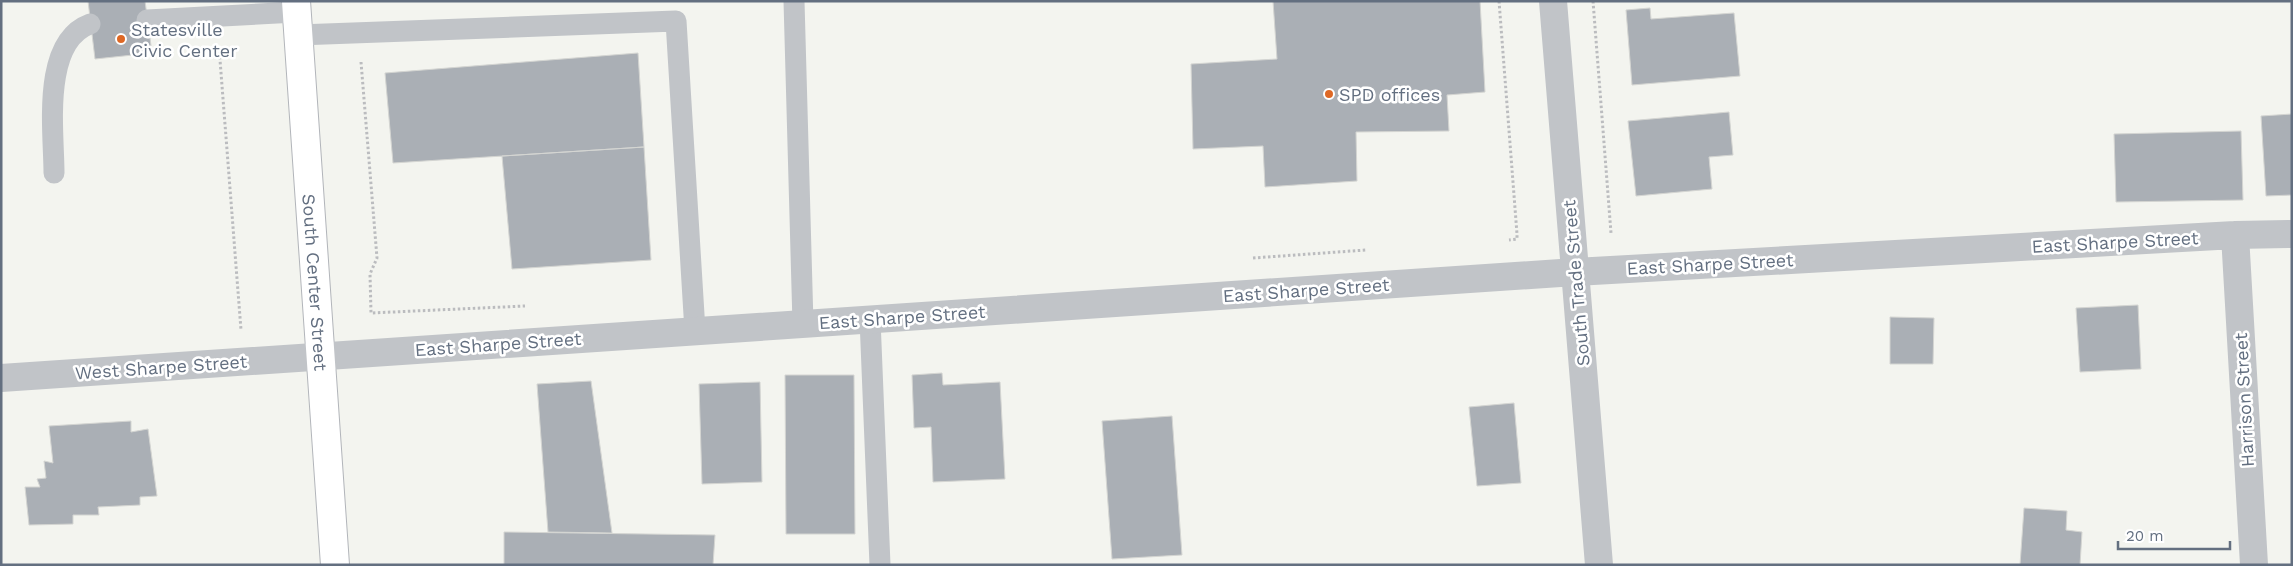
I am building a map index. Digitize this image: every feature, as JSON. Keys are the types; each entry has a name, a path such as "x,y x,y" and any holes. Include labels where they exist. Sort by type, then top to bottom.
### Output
{"main road":[{"name":"South Center Street","path":"297,16 335,565"}],"street":[{"name":"South Trade Street","path":"1553,1 1599,565"},
{"name":"East Sharpe Street","path":"321,356 1575,272 2235,235 2292,234"},
{"name":"Harrison Street","path":"2235,235 2254,565"},
{"name":"West Sharpe Street","path":"1,378 321,356"}],"lane":[{"path":"794,1 803,324"},
{"path":"147,20 217,16 297,16 359,33 676,20 694,331"},
{"path":"54,173 53,81 68,41 80,28 90,24"},
{"path":"870,319 880,565"}],"path":[{"path":"1499,1 1517,239 1500,242"},
{"path":"1593,1 1611,233"},
{"path":"217,16 244,362"},
{"path":"359,33 377,258 370,274 371,314 526,306"},
{"path":"1248,258 1374,250"}],"building":[{"name":"Statesville Civic Center","path":"88,1 145,1 152,53 95,59"},
{"name":"SPD offices","path":"1273,1 1480,1 1485,92 1447,95 1449,131 1356,132 1357,181 1265,187 1263,146 1193,149 1191,64 1277,59"},
{"path":"1650,8 1651,19 1734,13 1740,76 1632,85 1626,10"},
{"path":"638,53 644,147 393,163 385,73"},
{"path":"1729,112 1733,155 1709,157 1712,189 1636,196 1628,121"},
{"path":"2292,114 2292,195 2266,196 2261,116"},
{"path":"2241,131 2243,200 2116,202 2114,134"},
{"path":"644,147 651,260 512,269 502,156"},
{"path":"2138,305 2141,369 2080,372 2076,308"},
{"path":"1890,317 1934,318 1933,364 1890,364"},
{"path":"942,373 943,385 1000,382 1005,479 933,482 931,427 914,428 912,375"},
{"path":"785,375 854,375 855,534 786,534"},
{"path":"591,381 612,533 548,532 537,384"},
{"path":"760,382 762,482 702,484 699,384"},
{"path":"1514,403 1521,483 1477,486 1469,407"},
{"path":"1172,416 1182,555 1112,559 1102,421"},
{"path":"131,421 131,432 148,429 157,496 140,497 140,505 98,507 99,515 73,515 73,524 29,525 25,487 40,487 37,479 46,478 44,461 53,463 49,426"},
{"path":"2024,508 2067,511 2066,530 2082,532 2080,565 2020,565"},
{"path":"504,532 715,535 713,565 504,565"}],"place":[{"name":"Statesville Civic Center","path":"121,39"},
{"name":"SPD offices","path":"1329,94"}]}
